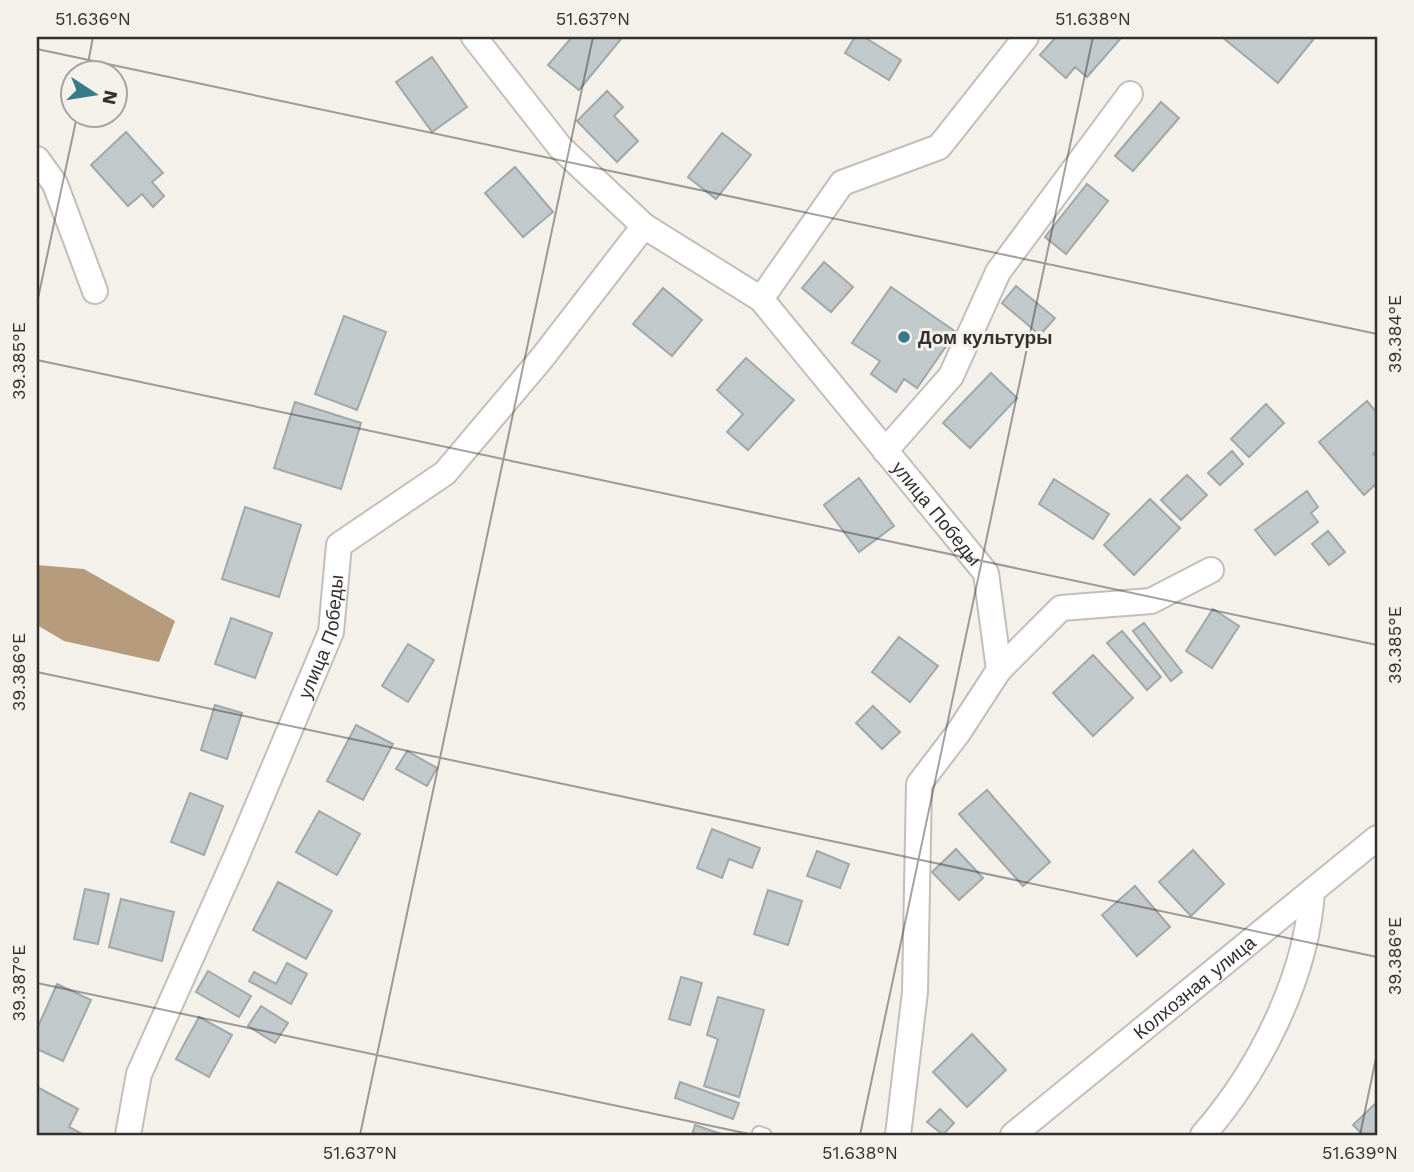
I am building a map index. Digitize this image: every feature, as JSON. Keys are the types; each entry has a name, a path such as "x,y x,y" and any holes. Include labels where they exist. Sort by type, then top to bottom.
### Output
{"street":[{"name":"улица Победы","path":"474,37 560,147 644,226 761,299 986,573 999,670"},
{"path":"761,299 842,183 939,147 1026,37"},
{"path":"885,451 951,376 998,272 1130,94"},
{"path":"37,159 55,184 95,291"},
{"name":"улица Победы","path":"128,1135 139,1074 236,858 331,632 339,545 445,473 542,358 644,226"},
{"path":"898,1135 915,992 919,784 958,733 999,670 1061,608 1151,601 1211,570"},
{"name":"Колхозная улица","path":"1013,1135 1377,838"},
{"path":"1203,1135 1219,1117 1261,1056 1292,983 1311,917 1312,891"}],"shaded area":[{"path":"37,565 84,569 175,621 159,662 64,641 37,625"}],"building":[{"path":"572,37 621,39 579,90 548,65"},
{"path":"855,37 864,37 901,60 889,80 845,53"},
{"path":"1056,37 1122,37 1087,77 1075,67 1066,78 1040,55"},
{"path":"1222,37 1309,37 1313,40 1278,83"},
{"path":"432,57 467,107 432,132 396,82"},
{"path":"607,91 623,107 614,116 638,141 617,162 577,121"},
{"path":"1161,102 1179,118 1133,171 1115,156"},
{"path":"126,132 163,173 152,182 164,196 153,207 142,194 128,206 91,165"},
{"path":"722,133 751,155 716,199 688,177"},
{"path":"515,167 553,212 523,237 485,193"},
{"path":"1087,184 1108,201 1066,254 1045,237"},
{"path":"824,262 853,287 831,312 802,288"},
{"path":"1016,286 1055,318 1040,335 1002,303"},
{"name":"Дом культуры","path":"891,287 956,332 917,388 904,379 896,392 871,374 880,361 852,343"},
{"path":"663,288 702,320 672,356 633,324"},
{"path":"344,316 386,332 357,410 315,394"},
{"path":"746,358 794,400 748,450 727,432 743,414 717,390"},
{"path":"991,373 1017,398 970,448 943,423"},
{"path":"1367,401 1377,413 1377,450 1373,454 1377,458 1377,483 1364,495 1319,442"},
{"path":"295,402 361,423 341,489 274,468"},
{"path":"1266,404 1284,423 1249,457 1231,439"},
{"path":"1232,451 1243,464 1220,485 1208,473"},
{"path":"1187,475 1207,495 1181,520 1161,500"},
{"path":"859,478 894,526 859,552 824,505"},
{"path":"1054,479 1109,514 1093,539 1039,504"},
{"path":"1307,491 1318,507 1311,513 1318,522 1275,555 1255,530"},
{"path":"1150,499 1180,528 1134,575 1104,545"},
{"path":"245,507 301,525 279,597 222,579"},
{"path":"1328,531 1345,552 1329,565 1312,544"},
{"path":"1213,609 1239,626 1212,668 1186,651"},
{"path":"231,618 272,633 255,678 215,664"},
{"path":"1144,623 1182,672 1171,681 1133,631"},
{"path":"1122,631 1161,677 1147,690 1107,643"},
{"path":"899,637 938,666 910,702 872,672"},
{"path":"408,644 434,660 408,702 382,686"},
{"path":"1093,655 1133,698 1093,736 1053,693"},
{"path":"215,705 242,713 227,759 201,750"},
{"path":"873,706 900,732 882,749 856,723"},
{"path":"356,725 393,744 363,800 327,781"},
{"path":"407,751 437,768 427,786 396,769"},
{"path":"987,790 1050,862 1023,886 959,814"},
{"path":"190,793 223,806 204,855 171,842"},
{"path":"319,811 360,834 337,875 296,852"},
{"path":"712,829 760,848 752,868 729,859 722,878 697,868"},
{"path":"956,849 983,878 959,900 932,872"},
{"path":"1193,850 1224,884 1191,916 1159,882"},
{"path":"817,851 849,864 840,888 807,876"},
{"path":"278,882 332,911 306,959 253,930"},
{"path":"1135,886 1170,927 1137,956 1102,915"},
{"path":"85,889 109,894 98,944 74,939"},
{"path":"768,890 802,901 788,945 754,934"},
{"path":"121,899 174,912 162,961 109,947"},
{"path":"287,963 307,974 291,1004 249,981 254,972 276,984"},
{"path":"208,971 251,996 239,1017 196,992"},
{"path":"681,977 702,983 690,1025 669,1019"},
{"path":"57,984 91,1000 63,1061 37,1049 37,1029"},
{"path":"718,997 764,1010 739,1097 704,1086 718,1039 707,1035"},
{"path":"261,1006 288,1023 275,1043 248,1026"},
{"path":"199,1017 232,1035 209,1077 176,1059"},
{"path":"972,1034 1006,1070 967,1107 933,1072"},
{"path":"680,1082 739,1103 733,1119 675,1098"},
{"path":"37,1087 78,1109 69,1127 84,1135 37,1135"},
{"path":"1377,1102 1377,1135 1363,1135 1353,1125"},
{"path":"940,1109 954,1123 943,1135 927,1122"},
{"path":"695,1125 724,1135 692,1135"}],"place":[{"name":"Дом культуры","path":"904,337"}]}
